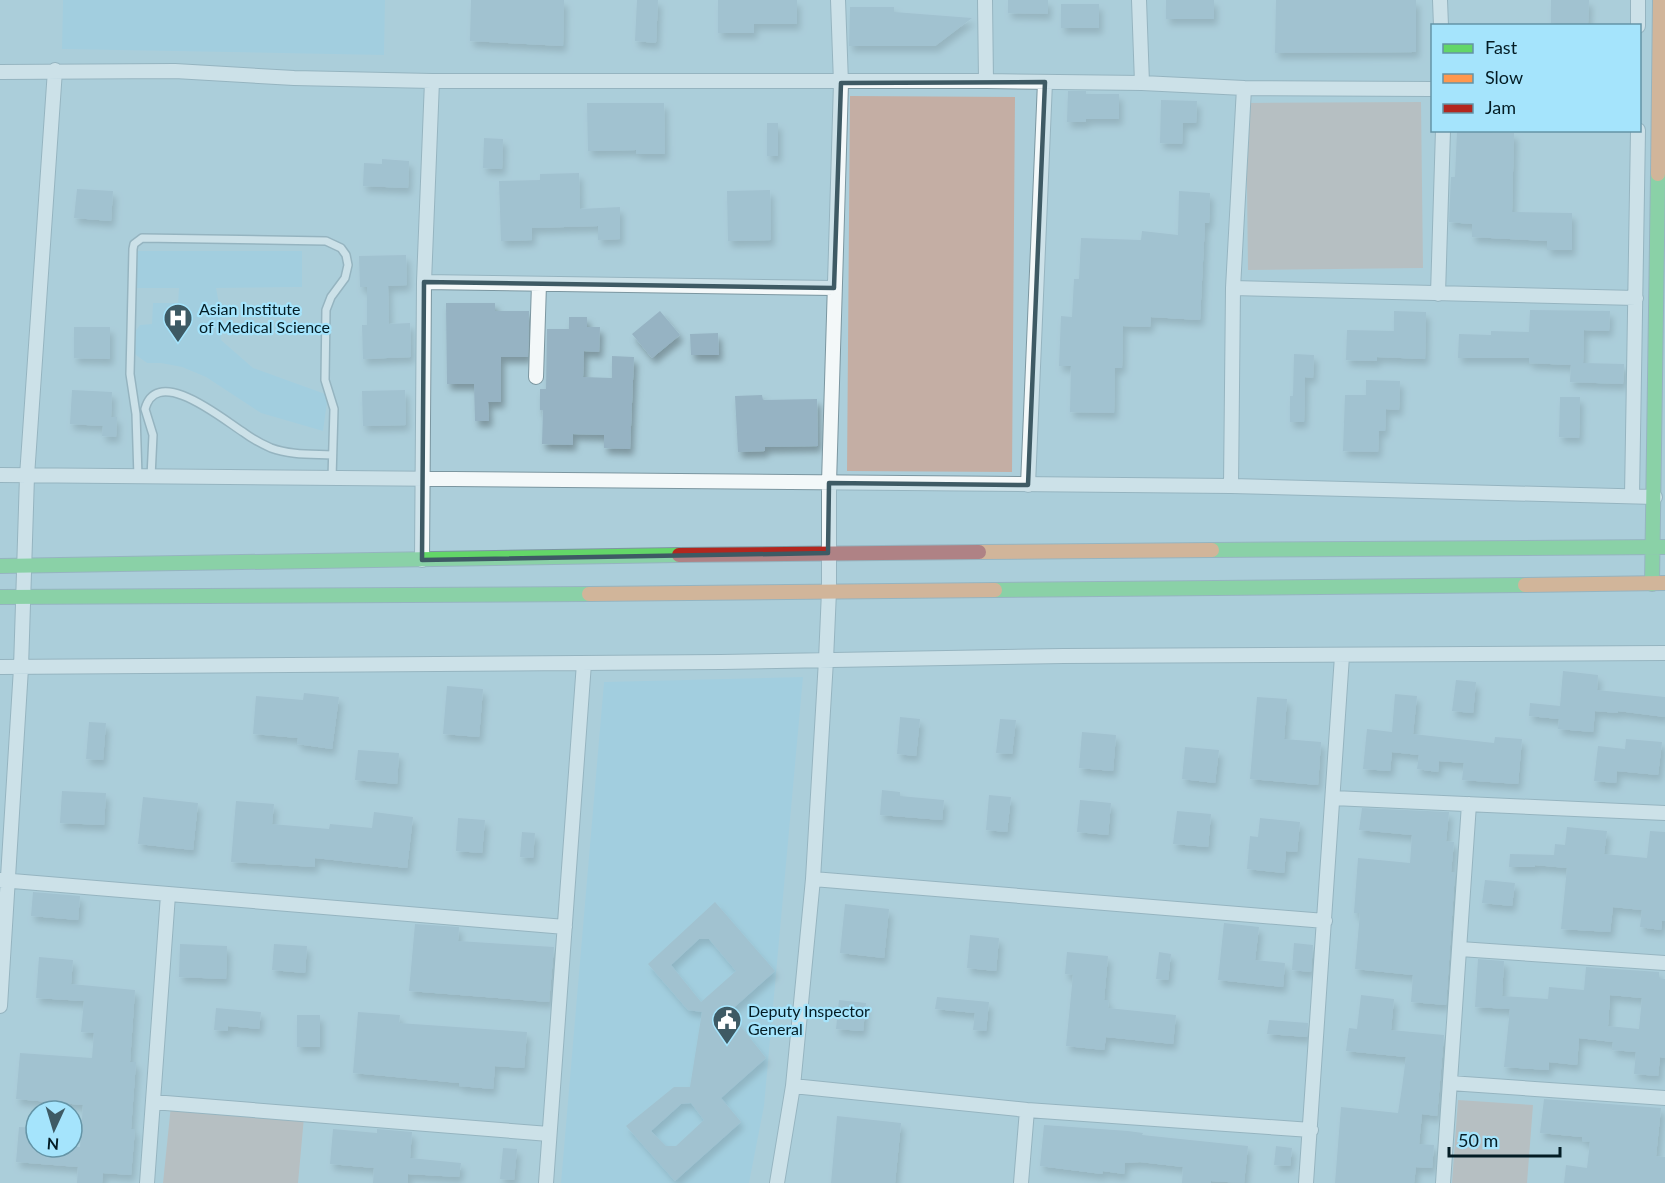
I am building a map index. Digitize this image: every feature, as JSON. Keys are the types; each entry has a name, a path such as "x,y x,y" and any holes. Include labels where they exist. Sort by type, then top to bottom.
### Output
{"main road":[{"path":"0,597 640,594 1659,584 1655,497 1660,0"},
{"path":"0,566 828,553 1659,547"}],"street":[{"path":"777,1183 793,1086 813,879 826,660 841,83 838,0"},
{"path":"985,0 986,81"},
{"path":"1139,0 1142,83"},
{"path":"1440,0 1441,24"},
{"path":"1638,0 1638,24"},
{"path":"0,1006 3,880 21,668 27,476 55,70"},
{"path":"0,72 175,71 294,78 432,81 841,83 986,81 1142,83 1244,88 1431,89"},
{"path":"422,560 424,282 432,81"},
{"path":"1028,485 1045,82"},
{"path":"1230,486 1233,288 1244,88"},
{"path":"1438,294 1443,132"},
{"path":"1632,496 1638,132"},
{"path":"424,282 834,288"},
{"path":"536,377 539,284"},
{"path":"1233,288 1636,298"},
{"path":"0,475 1230,486 1655,497"},
{"path":"0,667 584,663 1064,656 1665,653"},
{"path":"1306,1183 1342,656"},
{"path":"546,1183 584,663"},
{"path":"1333,798 1665,813"},
{"path":"1443,1183 1469,804"},
{"path":"813,879 1325,921"},
{"path":"3,880 565,927"},
{"path":"147,1183 168,895"},
{"path":"1460,949 1665,963"},
{"path":"1450,1083 1665,1098"},
{"path":"793,1086 1027,1110 1311,1130"},
{"path":"153,1102 549,1134"},
{"path":"1021,1183 1027,1110"}],"lane":[{"path":"144,477 130,374 133,249 134,244 142,238 326,241 341,248 346,255 347,272 331,297 326,310 325,380 334,409 332,479"},
{"path":"144,477 153,435 145,409 150,398 159,393 182,394 195,400 244,433 271,447 290,452 332,455"}],"highlighted area":[{"path":"1045,82 1028,485 829,483 828,553 422,560 424,282 834,288 841,83"}],"shaded area":[{"path":"63,0 385,0 384,55 62,49"},
{"path":"850,96 1015,97 1012,472 847,471"},
{"path":"1421,102 1423,268 1248,270 1246,103"},
{"name":"Asian Institute of Medical Science","path":"137,251 302,251 302,287 216,288 221,314 221,340 253,368 328,395 323,431 261,413 206,377 182,367 147,363 136,355 131,345 134,333 140,325 152,324 153,303 178,303 179,288 137,288"},
{"path":"803,677 764,1106 749,1183 561,1183 604,682"},
{"path":"1458,1100 1533,1105 1527,1183 1452,1183"},
{"path":"171,1105 304,1117 298,1183 163,1183"}],"building":[{"path":"471,0 564,0 563,46 470,41"},
{"path":"637,0 658,0 656,43 635,41"},
{"path":"718,0 797,0 797,24 754,24 754,33 718,33"},
{"path":"1008,0 1048,0 1048,14 1008,13"},
{"path":"1166,0 1214,0 1214,19 1166,19"},
{"path":"1276,0 1416,0 1416,52 1275,53"},
{"path":"1551,0 1589,0 1588,24 1551,23"},
{"path":"1061,4 1099,4 1099,28 1061,28"},
{"path":"850,7 894,7 894,12 972,18 935,46 849,46"},
{"path":"1068,91 1086,91 1086,94 1119,94 1119,119 1086,119 1086,122 1067,122"},
{"path":"1161,100 1197,101 1196,123 1183,123 1182,144 1160,143"},
{"path":"587,103 664,103 665,154 636,154 636,150 588,151"},
{"path":"767,123 778,123 778,156 767,156"},
{"path":"1457,132 1514,133 1512,212 1572,213 1572,250 1547,250 1547,241 1472,237 1472,224 1449,222 1451,177 1455,177"},
{"path":"484,138 503,139 502,169 483,168"},
{"path":"382,159 409,161 408,188 363,186 364,163 382,164"},
{"path":"579,173 580,209 620,207 620,239 598,240 598,226 532,228 532,240 501,241 499,181 540,180 540,174"},
{"path":"77,189 113,191 111,221 74,218"},
{"path":"770,190 771,240 728,241 727,191"},
{"path":"1179,191 1210,193 1209,223 1205,223 1200,320 1151,317 1150,327 1123,326 1122,368 1115,368 1114,413 1070,412 1071,366 1059,366 1061,316 1072,317 1074,279 1079,279 1081,238 1141,240 1142,231 1178,235"},
{"path":"406,255 407,285 388,286 389,324 410,323 411,357 363,359 362,325 367,325 367,287 360,287 359,256"},
{"path":"446,303 495,303 495,311 529,311 528,357 501,357 501,402 488,402 489,421 475,421 474,384 447,384"},
{"path":"1530,310 1610,311 1609,331 1584,330 1583,363 1624,364 1623,384 1570,382 1571,365 1529,363 1529,358 1458,358 1459,334 1491,335 1491,331 1529,332"},
{"path":"660,311 680,335 652,358 632,334"},
{"path":"1394,311 1426,312 1425,359 1377,357 1377,361 1346,360 1347,330 1394,331"},
{"path":"569,317 587,317 587,327 600,327 599,352 584,351 583,377 612,378 612,356 634,357 630,449 604,448 604,435 573,434 573,445 542,444 543,410 540,410 540,389 546,389 547,329 569,329"},
{"path":"74,327 110,327 110,359 74,358"},
{"path":"718,333 719,355 691,355 690,334"},
{"path":"1294,354 1314,355 1313,378 1305,377 1304,422 1290,422"},
{"path":"1366,380 1400,381 1399,410 1386,409 1385,431 1379,431 1378,452 1343,451 1345,395 1366,395"},
{"path":"72,390 112,392 111,417 117,417 116,437 102,436 103,426 70,424"},
{"path":"405,390 406,425 363,426 362,391"},
{"path":"762,395 763,400 817,399 818,446 765,447 765,451 738,452 735,396"},
{"path":"1560,397 1580,397 1579,438 1559,437"},
{"path":"1563,671 1598,675 1597,690 1665,697 1665,717 1618,711 1618,713 1595,711 1593,732 1558,729 1559,719 1529,716 1530,703 1560,706"},
{"path":"1456,680 1476,682 1473,713 1452,711"},
{"path":"447,686 483,689 479,737 443,734"},
{"path":"304,693 339,697 332,749 297,744 298,738 253,734 256,696 303,700"},
{"path":"1395,694 1417,696 1413,734 1494,743 1495,737 1522,739 1518,784 1462,780 1464,763 1439,761 1438,772 1417,769 1419,755 1392,752 1390,771 1363,769 1367,729 1392,732"},
{"path":"1257,697 1287,699 1284,739 1321,742 1318,785 1250,779"},
{"path":"900,717 920,719 916,756 897,754"},
{"path":"1000,719 1016,720 1012,754 996,753"},
{"path":"89,722 106,723 103,760 86,759"},
{"path":"1082,732 1116,735 1113,771 1079,768"},
{"path":"1626,739 1662,742 1658,775 1617,771 1616,783 1594,781 1598,746 1625,749"},
{"path":"1185,747 1219,750 1215,783 1182,779"},
{"path":"358,750 399,753 397,784 355,780"},
{"path":"882,790 900,792 900,796 944,800 942,820 880,815"},
{"path":"62,791 106,793 104,825 60,823"},
{"path":"989,795 1011,797 1007,832 986,830"},
{"path":"143,797 198,803 193,850 138,844"},
{"path":"1080,800 1111,803 1108,835 1077,832"},
{"path":"236,801 274,804 272,824 329,829 330,824 372,828 374,812 413,817 407,868 315,858 315,867 231,862"},
{"path":"1362,808 1449,812 1446,841 1454,842 1451,872 1455,872 1446,1005 1411,1002 1413,975 1355,969 1360,913 1354,913 1358,858 1410,863 1412,835 1359,830"},
{"path":"1177,811 1211,814 1208,847 1173,844"},
{"path":"458,818 485,820 482,853 456,851"},
{"path":"1260,818 1300,822 1297,852 1286,851 1284,873 1247,869 1250,836 1258,837"},
{"path":"1567,827 1607,831 1604,854 1647,858 1650,831 1665,832 1665,921 1662,921 1661,930 1640,927 1642,910 1613,907 1610,932 1561,929 1567,868 1535,865 1535,867 1509,867 1510,854 1554,855 1555,844 1565,845"},
{"path":"522,832 535,833 533,858 520,857"},
{"path":"1485,880 1515,883 1512,906 1482,903"},
{"path":"33,892 80,896 78,920 31,916"},
{"name":"Deputy Inspector General","path":"715,902 775,971 729,1012 766,1058 721,1098 741,1122 675,1181 626,1126 674,1087 690,1087 702,1012 688,1010 648,964","holes":["699,939 709,939 736,971 701,1002 671,965","691,1103 704,1120 676,1146 666,1146 651,1131 681,1104"]},
{"path":"845,904 889,909 884,958 840,953"},
{"path":"1224,923 1259,927 1255,960 1285,963 1283,987 1218,980"},
{"path":"415,924 459,927 458,941 554,947 549,1002 409,991"},
{"path":"970,935 999,938 996,971 967,968"},
{"path":"1294,943 1313,945 1311,972 1292,970"},
{"path":"180,944 227,946 226,979 179,977"},
{"path":"274,944 307,946 305,973 272,970"},
{"path":"1067,952 1108,956 1104,1000 1109,1000 1108,1008 1176,1015 1173,1044 1106,1037 1104,1050 1066,1046 1073,975 1065,974"},
{"path":"1159,952 1171,954 1168,980 1156,979"},
{"path":"39,957 73,960 71,984 135,990 130,1062 136,1062 131,1129 135,1129 131,1175 103,1173 102,1183 77,1183 78,1167 16,1162 19,1127 24,1127 24,1159 84,1159 84,1099 16,1099 20,1053 92,1058 94,1033 81,1032 84,1001 36,998"},
{"path":"1478,959 1504,961 1502,996 1548,999 1549,987 1584,990 1586,967 1659,972 1659,978 1665,979 1665,1058 1660,1057 1658,1076 1634,1074 1636,1052 1612,1050 1613,1042 1579,1038 1577,1065 1549,1062 1549,1070 1504,1067 1510,1009 1475,1007","holes":["1610,995 1642,998 1639,1029 1608,1026"]},
{"path":"1361,995 1394,999 1391,1030 1444,1035 1437,1116 1422,1114 1419,1144 1434,1145 1432,1168 1416,1167 1414,1183 1335,1183 1341,1107 1398,1113 1402,1087 1406,1057 1346,1051 1349,1028 1357,1029"},
{"path":"937,997 989,1002 986,1031 973,1030 975,1013 935,1009"},
{"path":"839,1000 866,1003 863,1031 836,1029"},
{"path":"216,1008 261,1012 259,1029 228,1026 228,1031 214,1030"},
{"path":"358,1012 400,1015 399,1023 527,1032 524,1068 495,1066 493,1089 459,1086 459,1083 353,1073"},
{"path":"297,1015 320,1015 320,1047 297,1047"},
{"path":"1269,1020 1308,1023 1307,1037 1267,1034"},
{"path":"1544,1099 1661,1108 1656,1156 1665,1157 1665,1183 1564,1183 1566,1165 1587,1168 1590,1142 1582,1141 1582,1137 1540,1133"},
{"path":"837,1116 901,1123 895,1183 831,1183"},
{"path":"1044,1125 1128,1131 1143,1133 1142,1135 1248,1146 1244,1183 1211,1181 1211,1183 1182,1183 1183,1167 1140,1162 1125,1163 1124,1174 1103,1171 1102,1174 1040,1166"},
{"path":"333,1129 377,1133 377,1129 412,1132 410,1158 461,1163 459,1177 408,1174 408,1183 373,1183 374,1168 330,1164"},
{"path":"1276,1146 1292,1148 1290,1166 1274,1165"},
{"path":"503,1148 517,1149 514,1180 500,1179"}],"traffic: fast":[{"path":"1652,584 1658,174"},
{"path":"1212,550 1665,547"},
{"path":"0,566 679,555"},
{"path":"995,590 1525,585"},
{"path":"0,597 589,594"}],"traffic: slow":[{"path":"1658,174 1660,0"},
{"path":"979,552 1212,550"},
{"path":"1525,585 1665,583"},
{"path":"589,594 995,590"}],"traffic: jam":[{"path":"679,555 979,552"}],"place":[{"name":"Asian Institute of Medical Science","path":"178,344"},
{"name":"Deputy Inspector General","path":"727,1046"}]}
